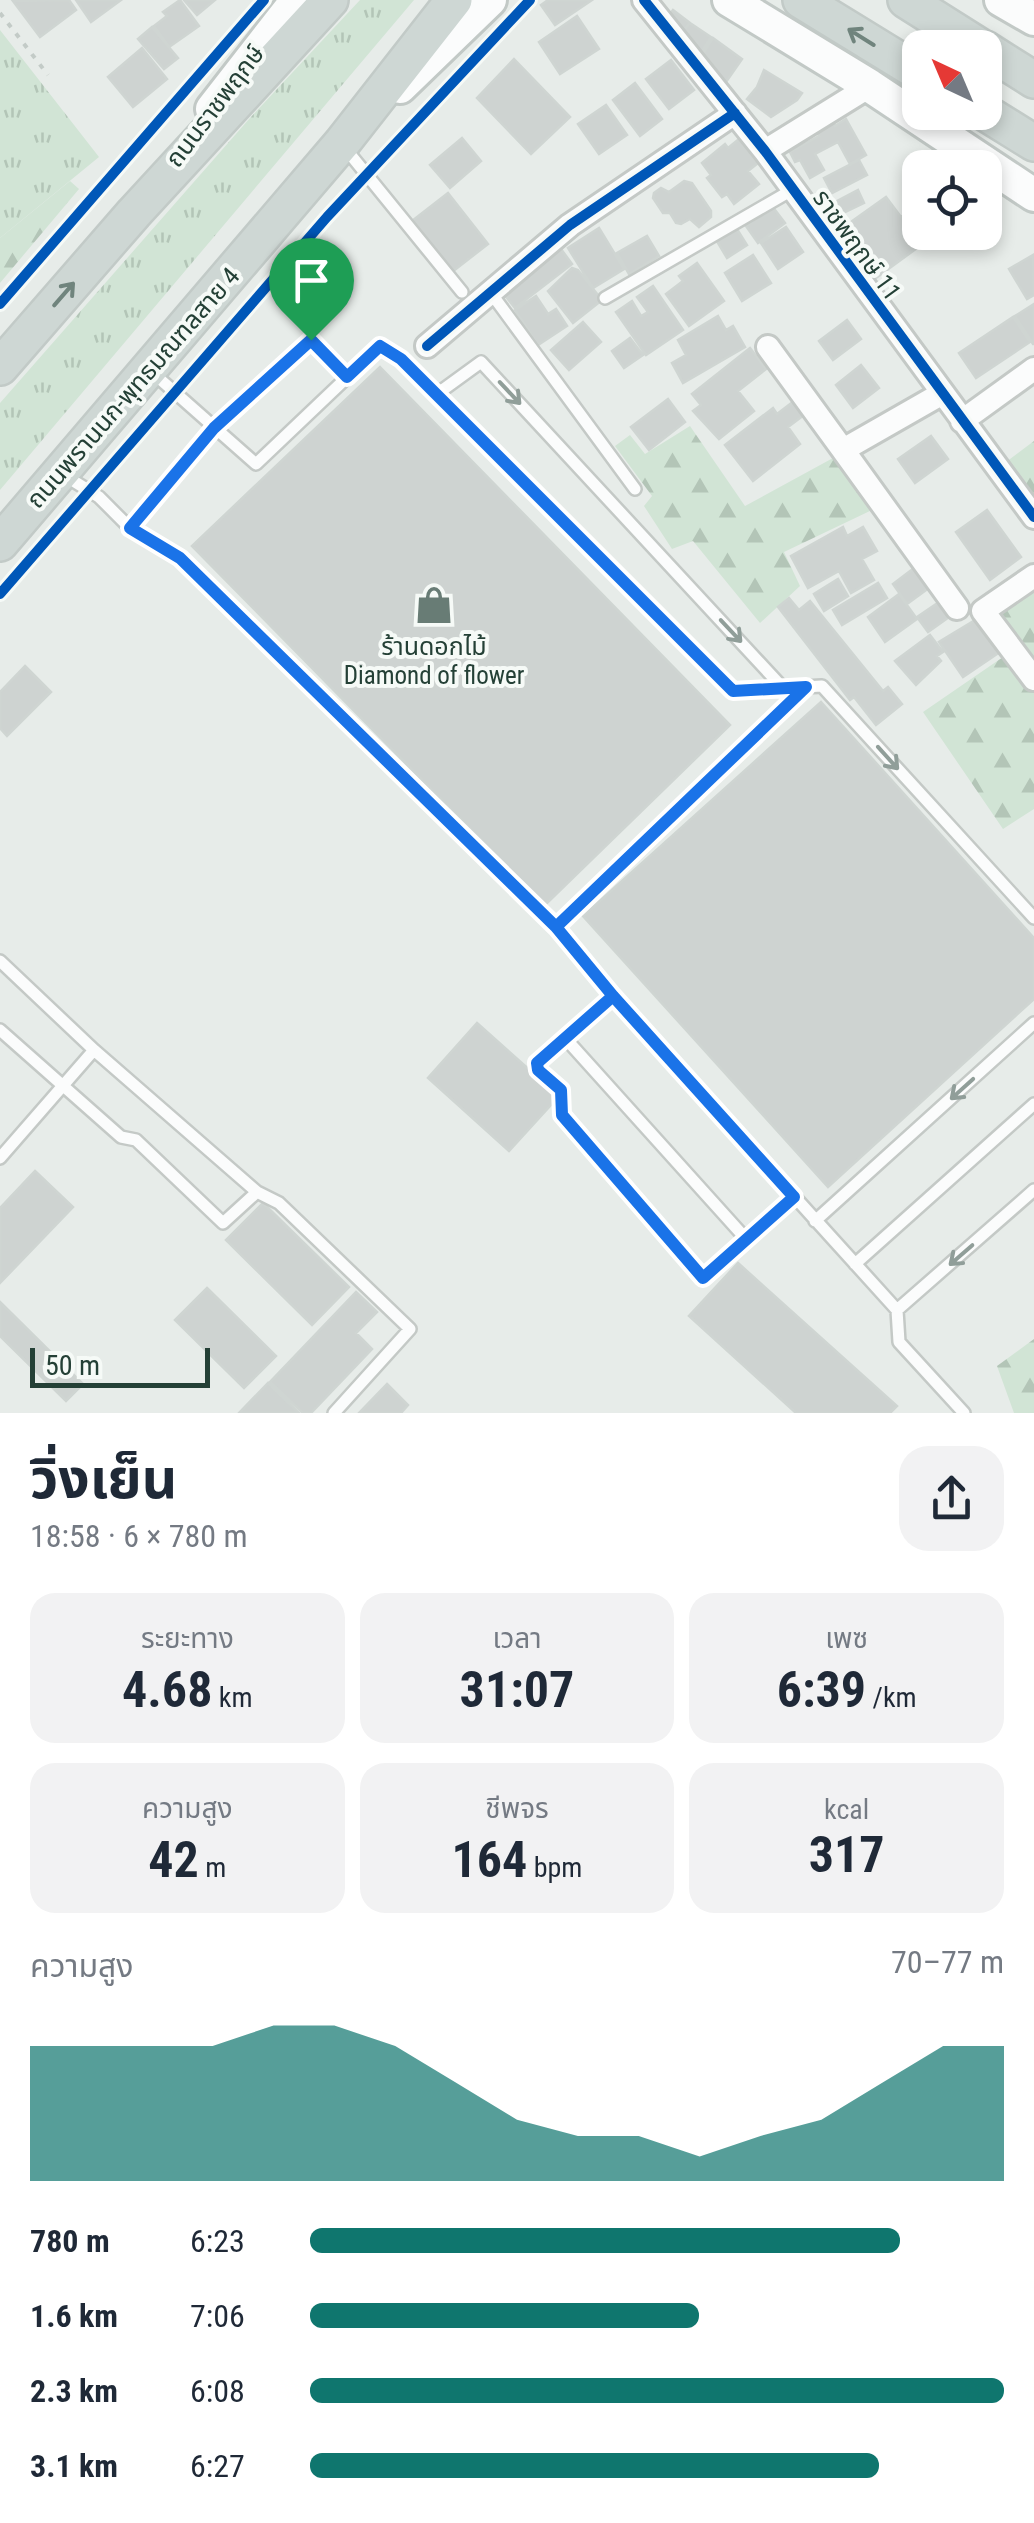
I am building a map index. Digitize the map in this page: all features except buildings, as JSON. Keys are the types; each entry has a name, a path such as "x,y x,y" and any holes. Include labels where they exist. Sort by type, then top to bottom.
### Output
{"main road":[{"name":"ถนนราชพฤกษ์","path":"134,213 297,0"},
{"path":"0,367 134,213 330,0"},
{"name":"ถนนพรานนก-พุทธมณฑลสาย 4","path":"0,543 342,143 454,0"},
{"path":"342,143 490,0"},
{"path":"729,0 863,81"},
{"path":"749,0 1034,194"},
{"path":"801,0 902,62"},
{"path":"906,0 955,30"},
{"path":"1001,0 1034,18"},
{"path":"1002,60 1034,80"},
{"path":"1002,123 1034,143"}],"street":[{"name":"ราชพฤกษ์ 11","path":"644,0 765,152 1034,517"},
{"path":"765,152 863,81"},
{"path":"427,346 570,226 734,113"},
{"path":"768,347 956,608"},
{"path":"962,421 1034,369"},
{"path":"844,450 941,394"},
{"path":"1034,576 984,611 1034,679"}],"lane":[{"path":"342,143 462,292"},
{"path":"606,298 792,190"},
{"path":"490,292 635,488"},
{"path":"130,528 214,428 311,340 347,377"},
{"path":"149,370 256,464 380,346 401,359 733,691 822,686 1034,918"},
{"path":"437,394 481,362 783,688"},
{"path":"61,472 99,497 130,528 180,558 556,927 613,996 897,1310 900,1342 964,1413"},
{"path":"556,927 806,687"},
{"path":"0,961 94,1050 257,1192 278,1203 410,1330 334,1413"},
{"path":"613,996 537,1063 538,1070 561,1090 562,1115 703,1278 794,1197"},
{"path":"816,1221 1034,1024"},
{"path":"0,1030 121,1136 136,1140 223,1223 257,1192"},
{"path":"566,1038 746,1240"},
{"path":"0,1158 94,1050"},
{"path":"856,1264 1034,1104"},
{"path":"897,1310 1034,1190"}],"path":[{"path":"0,14 48,75"}],"green space":[{"path":"360,0 414,0 0,490 0,403 250,118"},
{"path":"0,30 99,157 0,238"},
{"path":"70,181 79,189 0,283 0,238"},
{"path":"690,426 745,506 833,458 872,510 784,552 800,586 760,623 693,541 672,549 644,506 652,496 615,446 630,435 645,454"},
{"path":"1034,441 1034,498 1006,462"},
{"path":"1034,586 1034,669 997,615"},
{"path":"1006,655 1034,692 1034,809 1003,829 923,712"},
{"path":"1034,1339 1034,1413 1014,1413 997,1366"}],"cycle path":[{"path":"0,304 264,0"},
{"path":"0,594 327,217 530,0"},
{"path":"644,0 765,151 1034,517"},
{"path":"427,346 570,225 735,113"}],"place":[{"name":"ร้านดอกไม้ Diamond of flower","path":"434,605"}],"route":[{"path":"311,340 214,428 130,528 180,558 556,927 613,996 537,1063 538,1070 561,1090 562,1115 703,1278 794,1197 556,927 806,687 733,691 401,359 380,346 347,377 311,340"}]}
